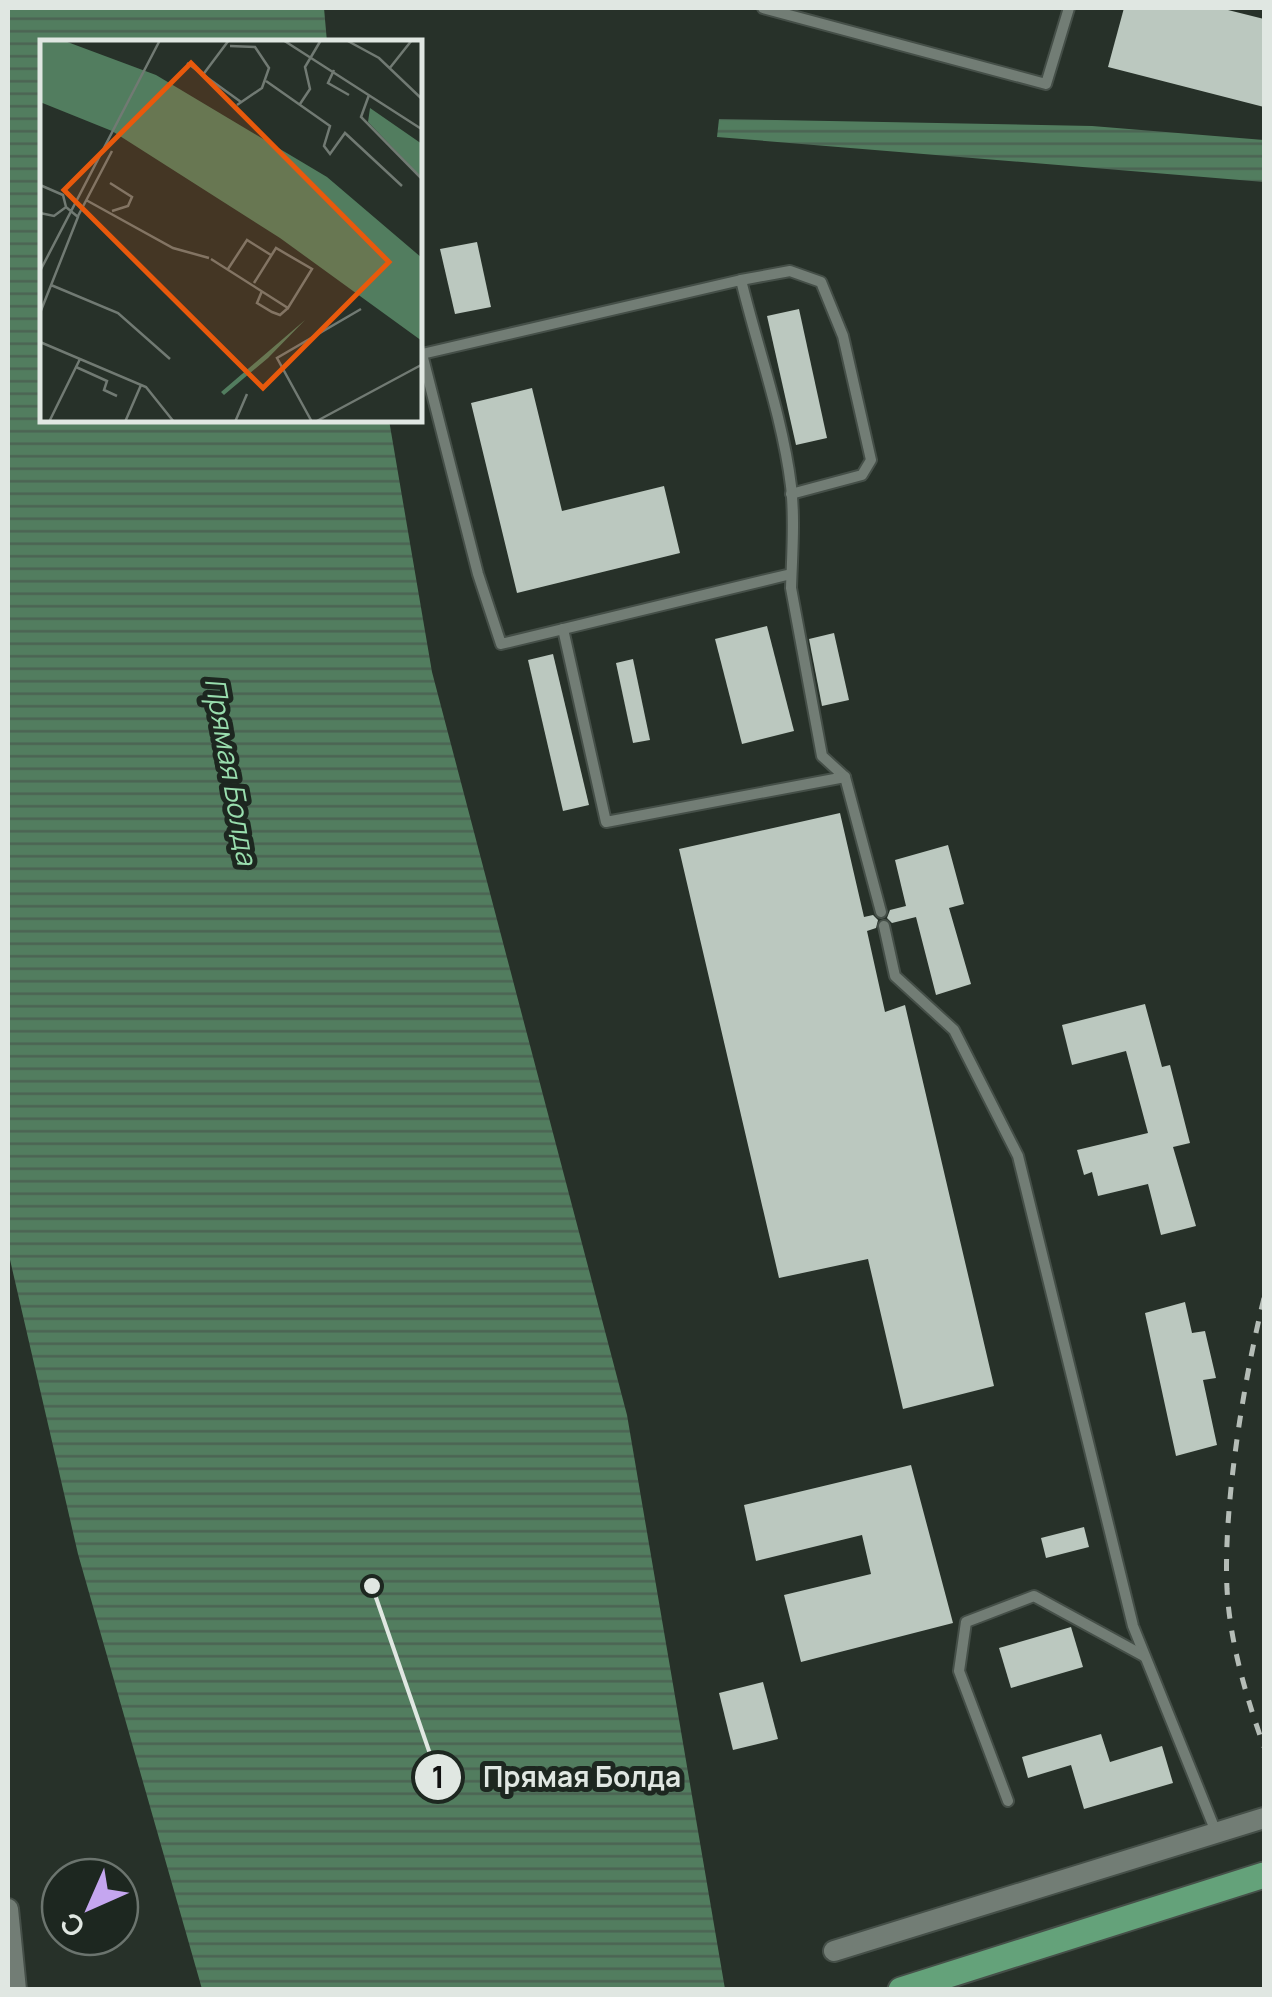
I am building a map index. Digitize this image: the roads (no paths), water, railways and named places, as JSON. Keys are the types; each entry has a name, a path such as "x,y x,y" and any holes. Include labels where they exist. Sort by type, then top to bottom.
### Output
{"main road":[{"path":"901,1990 1254,1878"}],"street":[{"path":"834,1950 1264,1818"},
{"path":"8,1909 16,1990"}],"lane":[{"path":"763,8 1046,84 1069,8"},
{"path":"791,494 862,475 871,460 843,336 821,282 790,270 422,354 478,574 501,644 791,574"},
{"path":"740,280 791,494 791,574 822,756 845,777 881,912"},
{"path":"563,629 606,822 845,777"},
{"path":"884,926 895,976 954,1030 1018,1156 1144,1656 1216,1833"},
{"path":"1008,1801 959,1671 966,1622 1034,1596 1144,1656"}],"water":[{"path":"8,8 324,8 327,40 40,40 40,422 389,422 432,672 627,1415 725,1989 202,1989 78,1554 8,1251"},
{"path":"719,119 1092,126 1264,140 1264,182 717,137"}],"railway":[{"path":"1264,1298 1236,1443 1227,1556 1235,1649 1264,1747"}],"place":[{"name":"Прямая Болда","path":"372,1586"}]}
